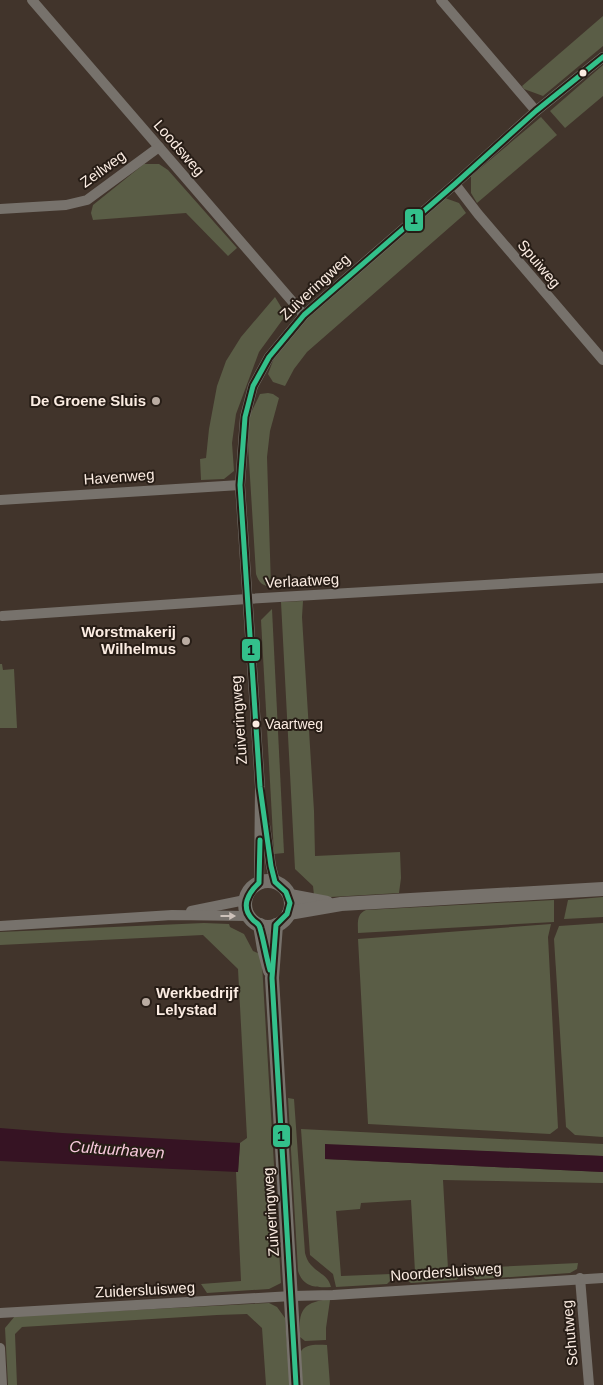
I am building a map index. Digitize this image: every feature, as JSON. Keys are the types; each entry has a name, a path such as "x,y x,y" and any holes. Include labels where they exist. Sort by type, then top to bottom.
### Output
{"street":[{"name":"Loodsweg","path":"32,0 304,315"},
{"path":"441,0 536,111"},
{"name":"Zuiveringweg","path":"275,882 270,866 260,787 240,485 245,417 253,386 269,356 304,315 536,111 603,56"},
{"name":"Zeilweg","path":"0,209 66,205 87,200 159,147"},
{"name":"Spuiweg","path":"455,184 478,214 603,360"},
{"name":"Havenweg","path":"0,500 240,485"},
{"name":"Verlaatweg","path":"2,616 247,599 603,578"},
{"name":"Zuiveringweg","path":"259,882 260,787"},
{"path":"0,926 172,915 248,916 260,925 268,927 284,920 289,913 291,905 290,896 284,887 275,882 259,882 250,890 246,900 248,916"},
{"path":"289,913 341,904 603,889"},
{"path":"290,896 310,901 341,904"},
{"path":"172,915 246,900"},
{"name":"Zuiveringweg","path":"260,925 272,978"},
{"name":"Zuiveringweg","path":"276,925 272,978 296,1385"},
{"name":"Schutweg","path":"580,1278 589,1385"},
{"name":"Noordersluisweg","path":"292,1296 603,1278"},
{"name":"Zuidersluisweg","path":"0,1313 292,1296"},
{"path":"0,1348 2,1385"}],"green space":[{"path":"603,16 603,46 543,96 524,89 522,86"},
{"path":"603,65 603,96 565,128 550,111"},
{"path":"541,117 557,135 477,203 471,193 471,176"},
{"path":"144,164 159,164 168,170 237,248 228,256 186,213 93,220 91,213 93,205"},
{"path":"445,198 459,203 466,213 307,352 294,369 285,386 273,382 268,374 274,358 299,325"},
{"path":"275,297 286,315 259,352 236,414 232,443 234,471 224,479 201,480 200,459 206,458 217,386 226,361 241,337"},
{"path":"268,393 279,398 270,431 267,457 271,587 261,583 256,574 248,445 249,417 260,394"},
{"path":"303,601 302,617 315,856 400,852 401,878 399,893 331,897 314,895 313,886 295,869 281,602"},
{"path":"272,609 284,853 274,854 261,620"},
{"path":"0,664 2,664 3,670 14,669 17,728 0,728"},
{"path":"603,897 603,917 564,919 568,900"},
{"path":"554,900 554,922 358,933 359,917 366,910"},
{"path":"204,923 229,924 230,927 244,934 253,951 260,954 262,964 281,1283 269,1289 207,1293 201,1284 241,1281 236,1172 238,1172 240,1143 247,1138 238,969 203,935 0,945 0,932"},
{"path":"603,923 603,1137 575,1135 566,1127 554,939 559,926"},
{"path":"551,924 548,937 558,1128 550,1134 368,1124 358,939"},
{"path":"288,1098 294,1099 305,1253 310,1264 325,1277 331,1287 311,1285 303,1280 298,1271"},
{"path":"301,1129 603,1144 603,1156 325,1145 325,1159 603,1172 603,1183 443,1180 448,1269 460,1270 460,1277 456,1280 411,1283 405,1279 402,1272 415,1272 411,1200 361,1203 360,1209 336,1211 341,1276 391,1274 391,1280 387,1284 336,1287 333,1274 310,1255"},
{"path":"578,1263 577,1269 570,1273 475,1279 471,1273 471,1268"},
{"path":"323,1300 330,1300 326,1340 305,1341 300,1337 302,1312 309,1305"},
{"path":"269,1303 277,1307 285,1318 290,1385 266,1385 262,1328 247,1314 22,1327 15,1334 17,1385 8,1385 5,1328 15,1316"},
{"path":"327,1345 330,1385 302,1385 300,1353 308,1346"}],"water":[{"name":"Cultuurhaven","path":"0,1128 240,1143 238,1172 0,1161"},
{"path":"325,1144 603,1156 603,1172 325,1159"}],"transit line":[{"name":"1","path":"296,1385 272,978 276,925 287,914 290,903 286,892 275,882 260,787 240,485 245,417 253,386 269,357 304,315 536,111 603,57"},
{"name":"1","path":"260,840 259,883 249,896 246,905 249,915 260,926 270,970"}],"place":[{"name":"De Groene Sluis","path":"156,401"},
{"name":"Worstmakerij Wilhelmus","path":"186,641"},
{"name":"Vaartweg","path":"256,724"},
{"name":"Werkbedrijf Lelystad","path":"146,1002"}]}
